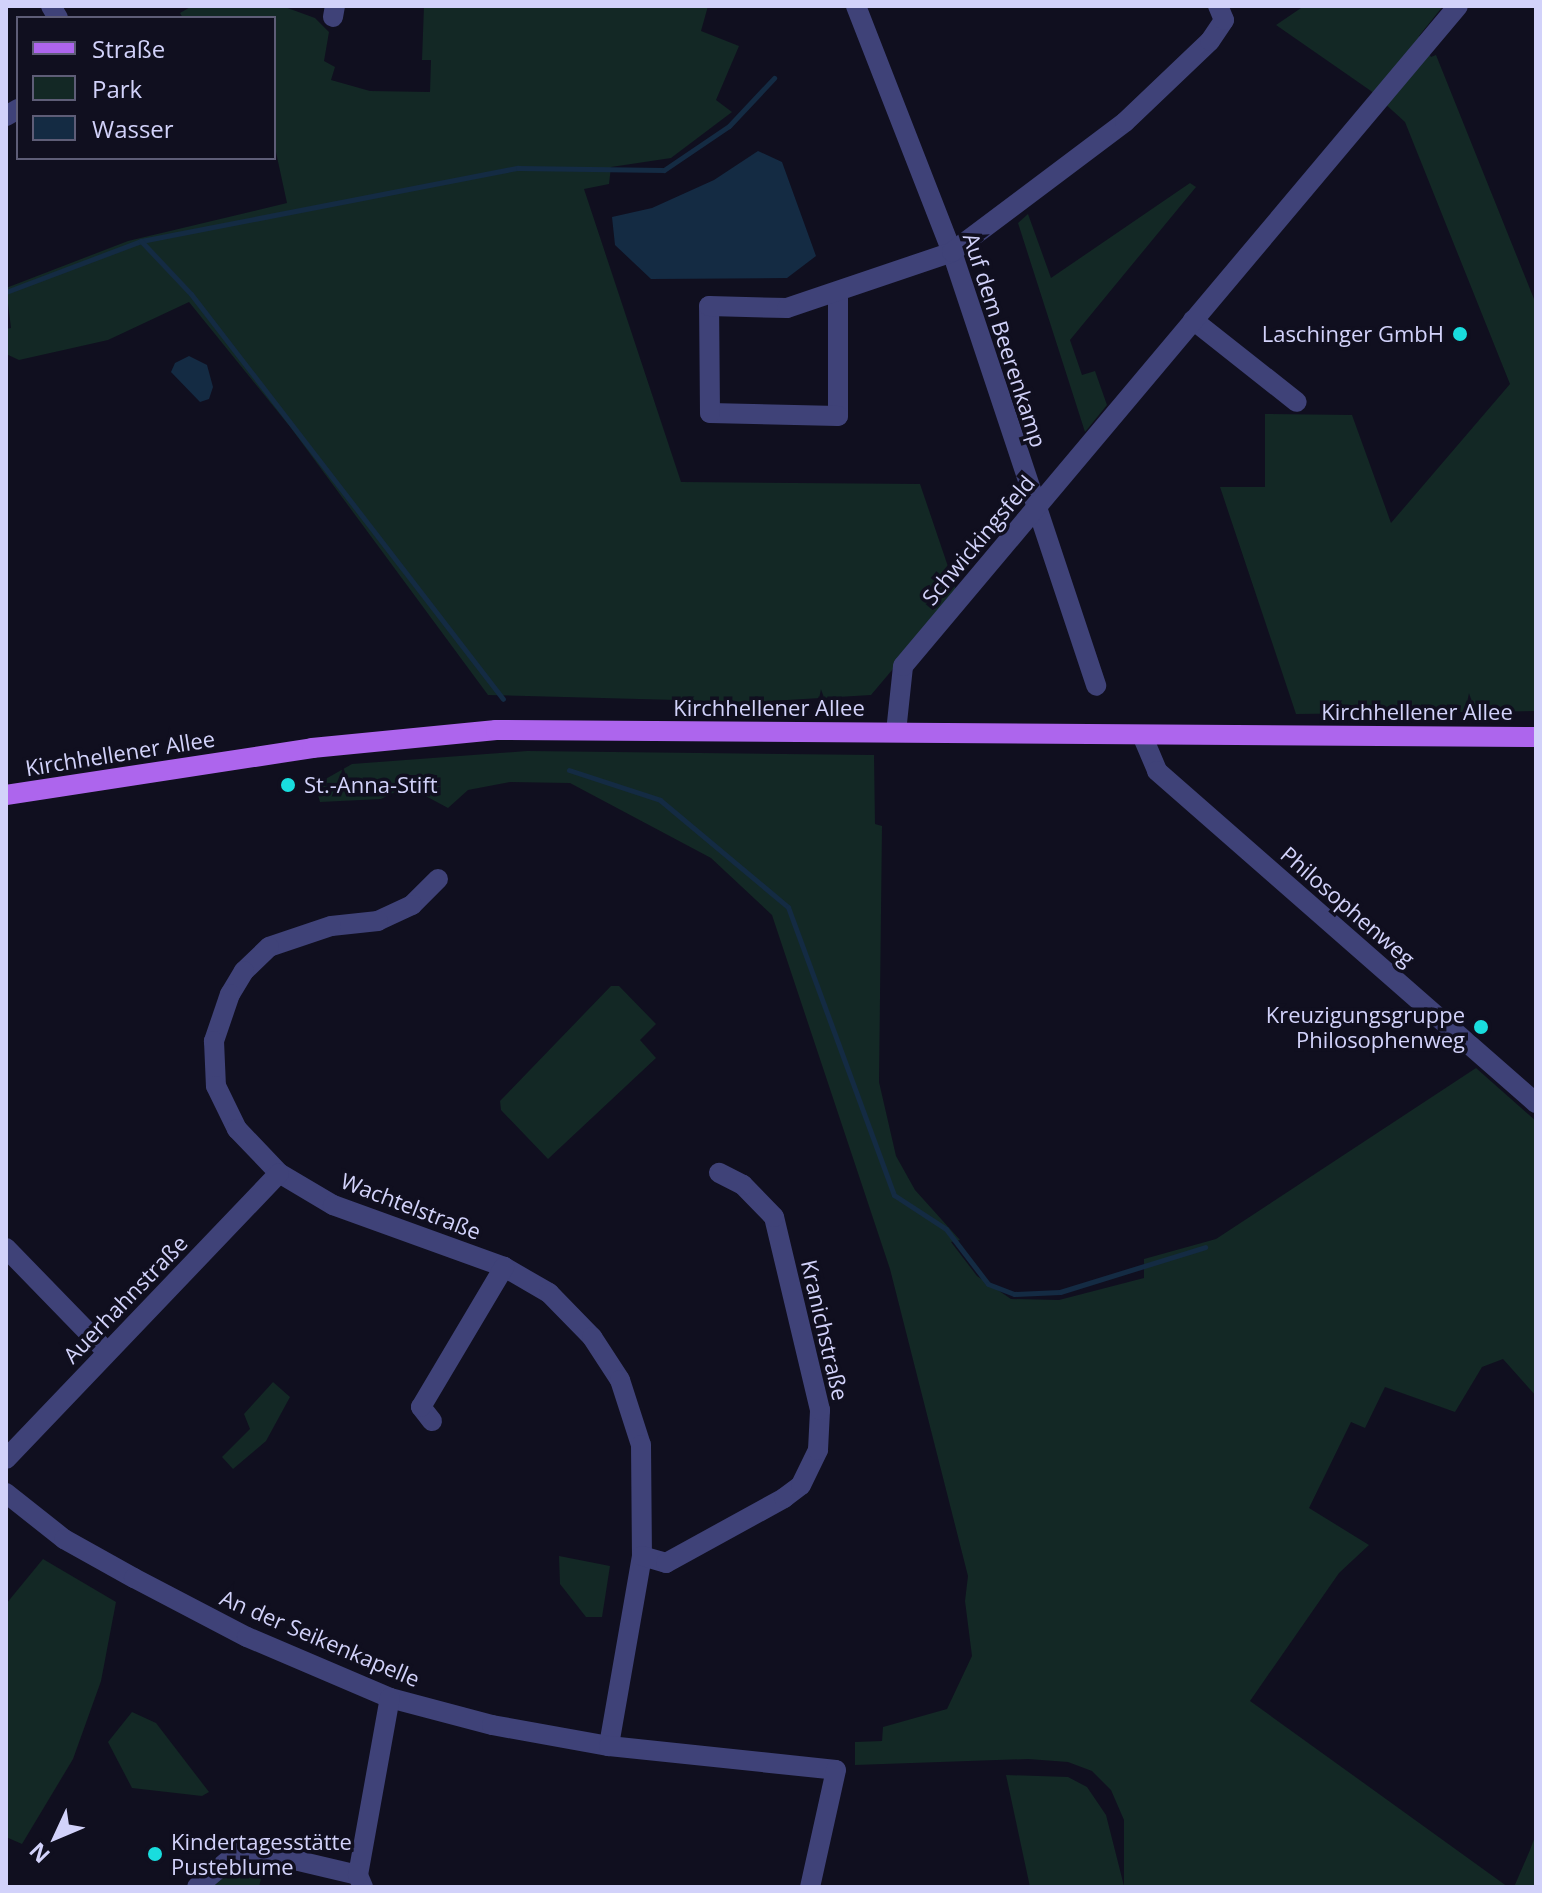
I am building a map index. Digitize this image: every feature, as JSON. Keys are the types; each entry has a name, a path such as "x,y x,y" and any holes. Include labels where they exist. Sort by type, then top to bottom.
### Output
{"main road":[{"name":"Kirchhellener Allee","path":"6,795 312,748 496,730 1536,737"}],"street":[{"path":"838,293 838,416 710,413 709,306 787,308 952,252 1125,122 1210,41 1224,20 1218,6"},
{"name":"Schwickingsfeld","path":"896,732 903,666 1458,6"},
{"name":"Auf dem Beerenkamp","path":"863,8 952,252 1096,686"},
{"path":"1193,320 1297,402"},
{"name":"Philosophenweg","path":"1142,735 1157,771 1536,1103"},
{"name":"Wachtelstraße","path":"438,879 412,905 378,921 331,926 269,947 244,971 230,994 214,1041 216,1086 237,1129 279,1173 333,1205 504,1267 573,1314 620,1380 641,1445 642,1556 609,1746"},
{"name":"Auerhahnstraße","path":"6,1459 279,1173"},
{"name":"Kranichstraße","path":"642,1556 666,1563 784,1498 801,1485 818,1450 820,1410 774,1217 743,1185 719,1173"},
{"path":"6,1248 107,1352"},
{"path":"432,1421 421,1407 504,1267"},
{"name":"An der Seikenkapelle","path":"6,1493 64,1539 134,1578 247,1637 390,1698 492,1725 609,1746 836,1770 810,1887"},
{"path":"197,1887 243,1848 361,1881 390,1698"}],"green space":[{"path":"192,6 282,6 315,18 329,32 324,61 335,67 331,80 370,91 430,92 431,60 422,60 424,6 708,6 701,31 739,46 716,100 732,112 671,158 611,167 609,184 584,189 681,482 920,484 957,593 871,695 752,702 488,695 291,428 189,302 108,340 19,360 6,354 6,329 11,328 6,288 128,241 287,203 276,152 276,16 182,16 180,13"},
{"path":"1304,6 1443,6 1419,36 1431,57 1436,55 1536,304 1536,711 1296,714 1220,487 1265,487 1265,414 1352,415 1391,523 1510,384 1405,122 1371,91 1276,25"},
{"path":"1190,183 1196,187 1070,340 1082,375 1095,371 1107,405 1085,432 1018,223 1028,214 1051,278"},
{"path":"527,751 874,755 875,824 882,826 879,1082 896,1156 915,1190 960,1240 951,1242 977,1276 1011,1299 1059,1300 1144,1278 1144,1259 1216,1239 1476,1068 1536,1121 1536,1396 1503,1359 1482,1367 1455,1412 1385,1387 1365,1428 1351,1422 1309,1508 1369,1545 1339,1573 1250,1701 1508,1887 1030,1887 1006,1775 1068,1777 1087,1787 1106,1815 1124,1886 1124,1820 1111,1790 1092,1771 1068,1762 1028,1759 855,1765 855,1742 882,1741 883,1727 947,1709 972,1656 965,1601 968,1576 890,1269 772,915 711,858 570,783 510,782 468,790 448,808 407,786 381,799 320,802 315,785 352,764"},
{"path":"611,986 619,986 656,1024 640,1040 656,1058 548,1159 501,1110 500,1101"},
{"path":"273,1382 290,1397 266,1441 233,1469 222,1457 250,1429 244,1414"},
{"path":"559,1556 610,1566 602,1617 586,1617 560,1584"},
{"path":"43,1559 116,1602 101,1681 73,1759 22,1844 6,1837 6,1604"},
{"path":"132,1712 156,1723 209,1792 202,1796 132,1788 108,1742"},
{"path":"1536,1834 1536,1887 1514,1887 1530,1850"},
{"path":"249,1854 266,1858 259,1887 204,1887"}],"water":[{"path":"758,151 782,162 816,256 787,278 651,279 615,245 612,217 652,208 714,180"},
{"path":"189,356 207,365 213,387 209,399 200,402 171,372 175,363"}],"waterway":[{"path":"141,241 518,168 664,170 729,126 774,78"},
{"path":"6,292 141,241 191,294 503,699"},
{"path":"569,770 660,800 788,907 894,1195 946,1229 988,1284 1014,1294 1060,1292 1205,1247"}],"place":[{"name":"Laschinger GmbH","path":"1460,334"},
{"name":"St.-Anna-Stift","path":"288,785"},
{"name":"Kreuzigungsgruppe Philosophenweg","path":"1481,1027"},
{"name":"Kindertagesstätte Pusteblume","path":"155,1854"}]}
